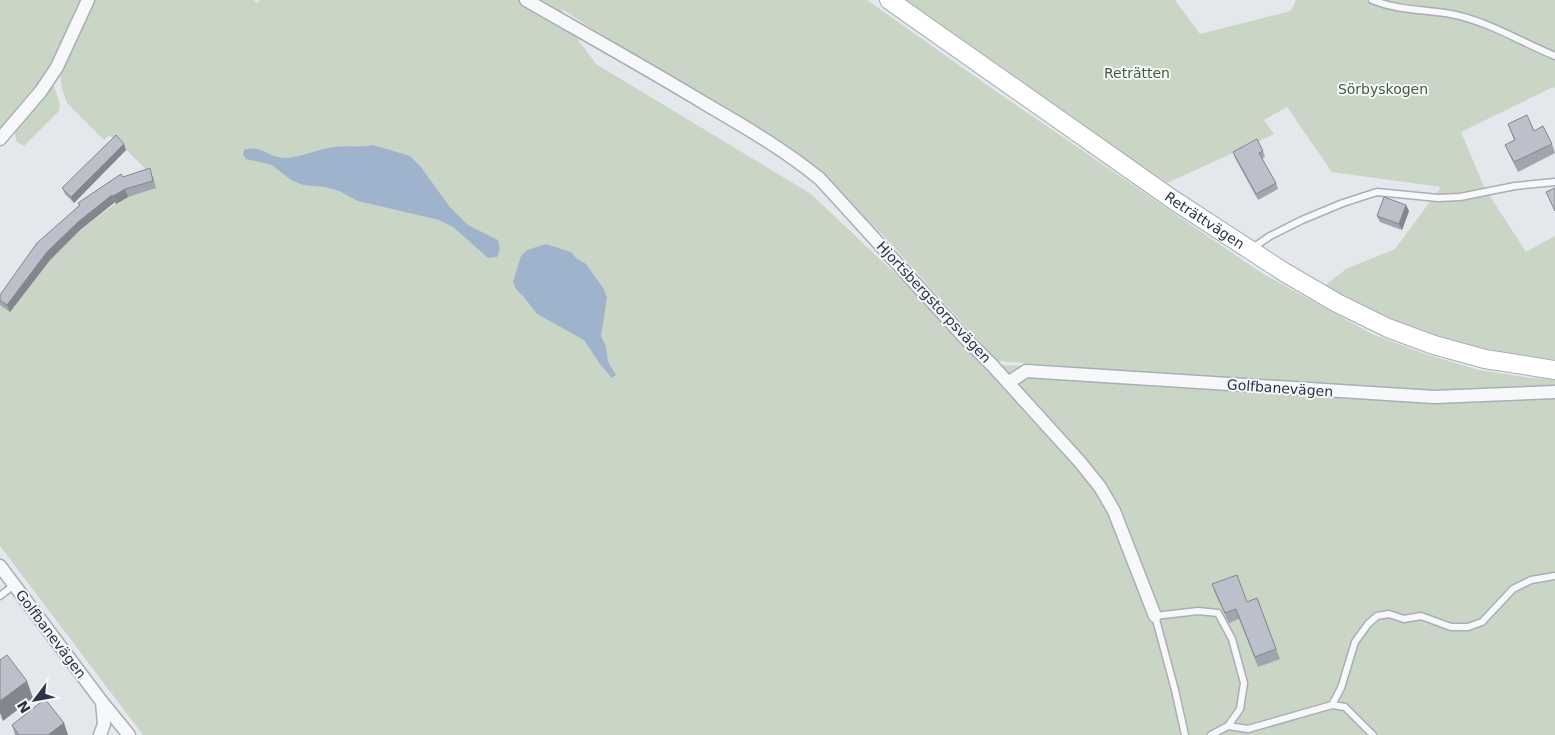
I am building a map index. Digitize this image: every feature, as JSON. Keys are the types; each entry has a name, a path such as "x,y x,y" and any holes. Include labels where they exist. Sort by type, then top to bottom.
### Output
{"street":[{"path":"0,138 41,91 58,67 88,0"},
{"name":"Hjortsbergstorpsvägen","path":"526,0 739,124 800,163 820,180 1008,383 1080,462 1100,487 1114,511 1155,616"},
{"name":"Reträttvägen","path":"889,0 1172,199 1337,304 1388,328 1434,345 1485,359 1555,370"},
{"name":"Golfbanevägen","path":"1008,383 1026,371 1434,397 1555,392"},
{"name":"Golfbanevägen","path":"0,566 128,734"},
{"path":"101,735 104,724 102,702"},
{"path":"101,735 110,731 128,734"}],"lane":[{"path":"1372,0 1389,7 1452,14 1491,26 1555,56"},
{"path":"1250,250 1270,236 1302,220 1343,203 1377,192 1445,198 1460,197 1515,186 1555,182"},
{"path":"1332,705 1341,688 1355,642 1368,624 1377,616 1389,614 1404,619 1421,616 1451,627 1468,627 1482,622 1514,589 1531,580 1555,576"},
{"path":"0,596 14,585"},
{"path":"1155,616 1198,611 1218,613 1232,639 1244,683 1240,710 1228,726 1211,735"},
{"name":"Hjortsbergstorpsvägen","path":"1155,616 1173,681 1185,735"},
{"path":"1228,726 1248,729 1332,705 1345,707 1373,735"}],"green space":[{"path":"0,0 81,0 60,47 35,91 0,129"},
{"path":"93,0 253,0 258,3 260,0 867,0 994,90 1260,272 1372,334 1425,354 1479,370 1531,378 1555,379 1555,735 143,735 0,546 0,305 10,312 50,260 80,230 153,176 109,135 104,140 67,103 62,89 60,71","holes":["562,9 804,161 882,234 997,361 1076,367 992,365 811,194 596,64 568,26"]},
{"name":"Sörbyskogen","path":"902,0 1175,0 1200,34 1291,11 1296,0 1555,0 1555,88 1553,87 1461,132 1484,187 1526,252 1555,236 1555,364 1491,352 1380,318 1323,287 1346,269 1395,249 1441,187 1332,172 1287,107 1264,120 1274,134 1167,183 1159,177 1157,178"},
{"path":"53,83 60,104 59,111 24,146 16,141 15,130"}],"water":[{"path":"373,145 410,156 421,167 449,206 468,225 498,240 500,249 497,257 488,258 453,227 439,220 358,201 339,191 325,187 303,185 291,180 272,165 246,159 243,154 244,150 255,149 274,156 290,158 334,147"},
{"path":"546,244 571,252 576,258 586,264 604,289 607,298 601,336 606,347 608,362 616,375 612,378 584,340 537,314 516,289 513,282 521,256 527,250"}],"building":[{"path":"1527,115 1534,131 1543,126 1552,144 1514,162 1505,145 1515,140 1508,124"},
{"path":"116,135 124,144 71,197 62,188"},
{"path":"1257,139 1263,151 1259,153 1276,183 1256,194 1233,152"},
{"path":"150,168 153,181 112,195 78,222 47,252 7,305 0,300 0,295 37,243 80,205 78,203 121,174 123,177"},
{"path":"1555,188 1555,211 1546,192"},
{"path":"1384,197 1406,205 1399,224 1377,216"},
{"path":"1237,575 1247,602 1257,598 1276,649 1255,657 1236,609 1225,613 1212,584"},
{"path":"7,655 27,681 0,701 0,660"},
{"path":"45,699 64,723 48,735 19,735 12,725"}],"park label":[{"name":"Reträtten","path":"1137,73"}]}
